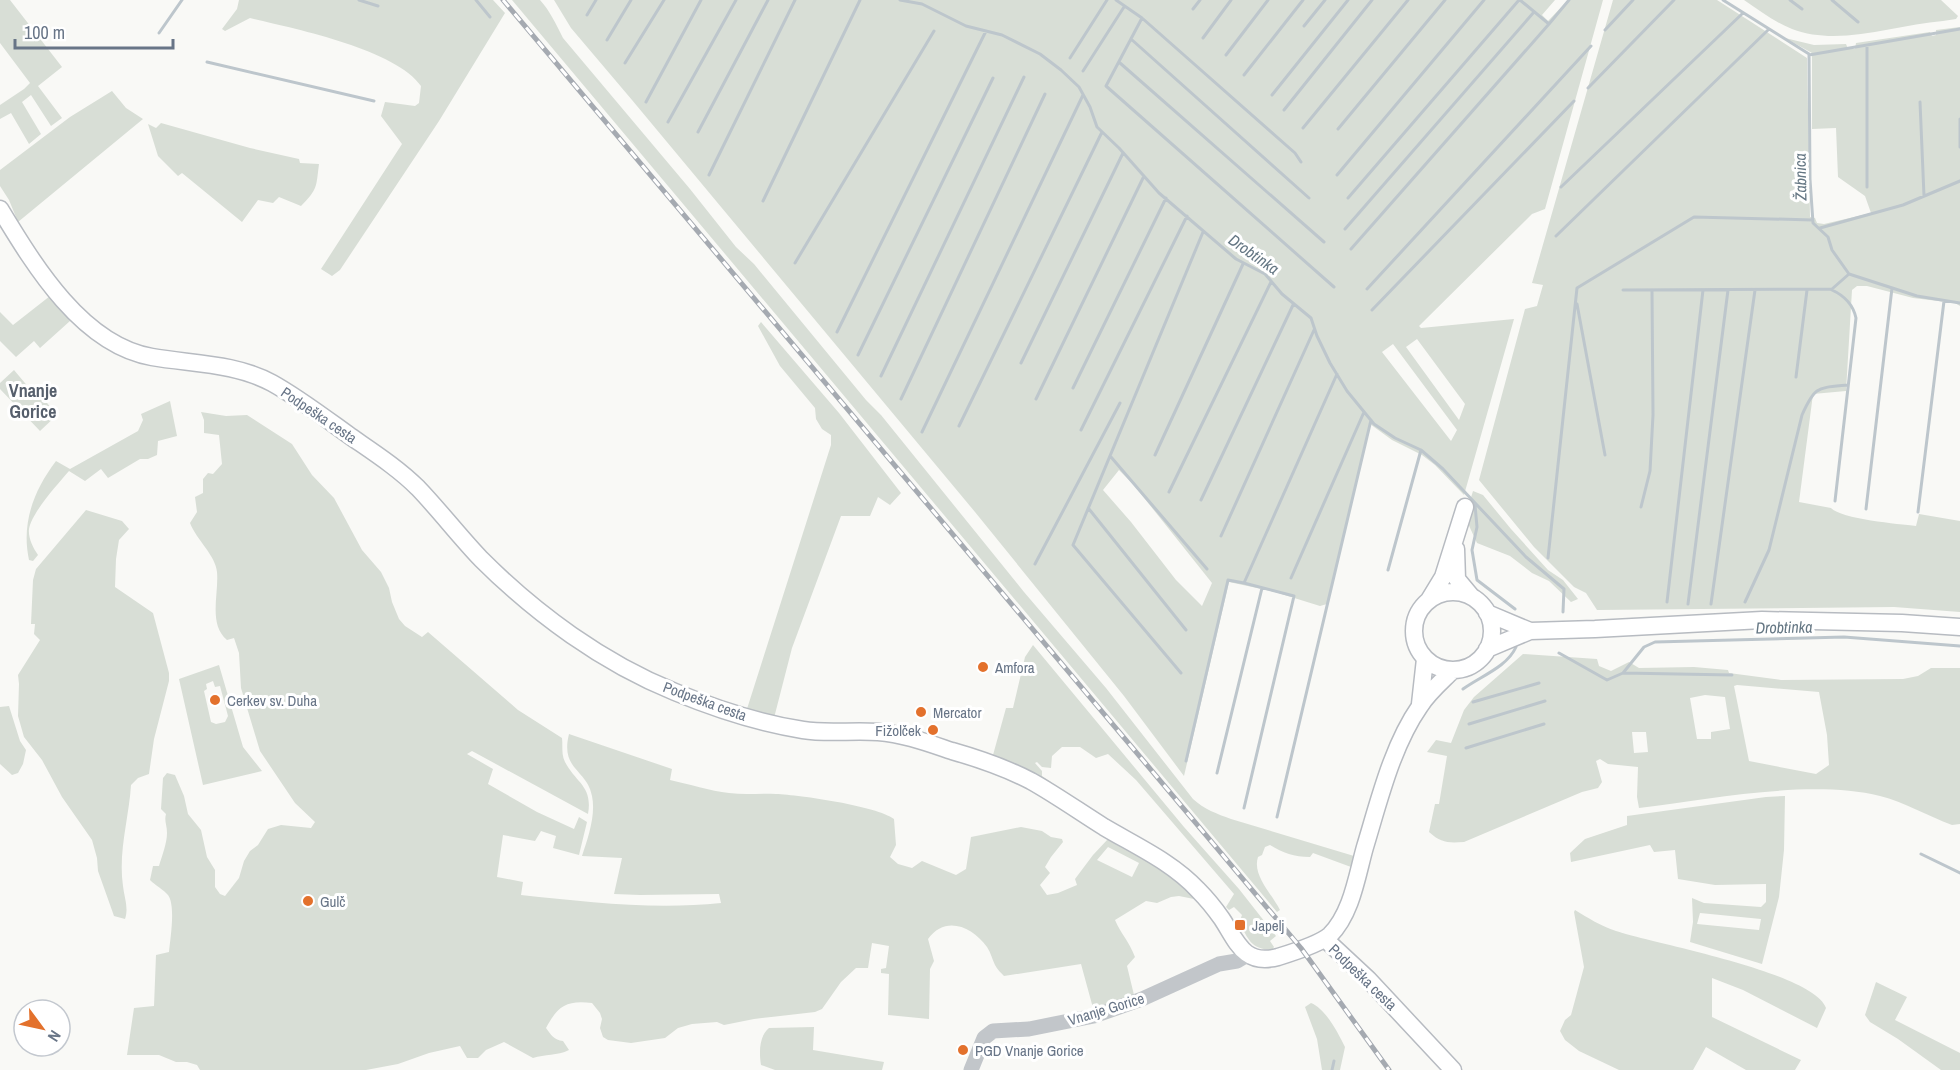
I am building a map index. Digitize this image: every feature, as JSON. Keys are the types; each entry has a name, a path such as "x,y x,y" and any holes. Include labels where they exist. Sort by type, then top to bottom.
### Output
{"main road":[{"name":"Podpeška cesta","path":"0,209 33,261 58,294 72,310 102,336 119,347 143,356 245,372 271,383 302,402 387,462 417,487 483,561 544,615 627,670 675,692 742,716 806,730 882,732 924,741 996,764 1035,783 1171,867 1200,891 1242,949 1260,958 1277,957 1325,939 1368,979 1453,1070"},
{"path":"1456,538 1457,579 1487,613 1491,625 1491,637 1480,659 1469,666 1452,671 1442,670 1425,659 1417,646 1414,634 1415,622 1420,609 1429,600 1443,577 1465,507"},
{"path":"1429,600 1441,594 1450,593 1472,597"},
{"path":"1487,613 1530,631"},
{"path":"1487,649 1530,631 1762,620 1902,622 1960,627"},
{"path":"1420,704 1425,659"},
{"path":"1325,939 1337,927 1352,893 1392,763 1420,704 1452,671"}],"street":[{"name":"Vnanje Gorice","path":"971,1070 988,1034 999,1029 1029,1029 1094,1016 1142,999 1219,964 1242,949"}],"shaded area":[{"path":"0,0 10,0 62,67 38,86 62,118 51,126 31,95 22,102 41,134 29,144 11,113 0,119 0,105 30,83 0,43"},
{"path":"239,0 493,0 505,13 439,121 340,270 332,276 321,269 402,144 381,116 385,102 415,106 419,103 421,86 408,73 390,61 316,34 250,18 225,31 222,29 237,9"},
{"path":"512,0 540,0 550,13 563,38 736,247 754,264 866,400 881,415 1024,592 1106,688 1193,799 1206,808 1231,819 1354,856 1351,867 1313,853 1310,857 1299,856 1270,845 1265,847 1262,855 1258,857 1258,871 1280,910 1277,912"},
{"path":"554,0 1555,0 1542,15 1548,21 1568,0 1603,0 1545,209 1532,214 1419,326 1421,328 1514,319 1464,495 1422,455 1392,440 1370,424 1327,604 1320,606 1275,592 1229,582 1184,776 1124,696 975,512 571,28","holes":["1417,339 1465,404 1459,420 1406,347","1393,344 1457,430 1451,441 1382,352","1119,470 1133,484 1212,583 1202,606 1176,580 1103,490"]},
{"path":"1613,0 1717,0 1807,58 1810,217 1815,218 1817,223 1824,224 1871,213 1865,196 1838,177 1836,128 1812,129 1812,53 1785,38 1814,45 1846,44 1848,49 1855,49 1856,43 1930,32 1932,36 1936,35 1936,30 1960,27 1960,306 1955,303 1913,298 1867,286 1857,286 1852,290 1846,391 1813,394 1799,502 1831,508 1858,518 1897,524 1916,526 1919,514 1960,521 1960,612 1894,607 1597,610 1586,593 1574,587 1534,547 1479,480 1525,309 1537,306 1543,285 1532,283"},
{"path":"1744,0 1941,0 1958,16 1956,19 1867,33 1829,36 1792,29"},
{"path":"112,91 126,108 143,119 18,222 0,186 0,170 70,117"},
{"path":"161,123 299,159 300,163 319,164 311,196 301,206 279,197 273,203 258,200 242,222 182,173 178,176 158,156 148,124 156,128"},
{"path":"50,296 70,321 40,348 34,341 16,357 0,341 0,312 13,325"},
{"path":"761,322 839,413 901,493 890,505 878,497 870,516 841,516 792,648 774,718 746,712 831,445 831,435 822,429 816,419 815,408 780,366 758,326"},
{"path":"14,370 35,395 38,392 57,415 40,431 0,389 0,383"},
{"path":"170,401 177,436 158,441 157,455 148,459 140,459 108,478 101,469 85,481 69,471 46,498 31,522 29,536 38,555 33,561 29,560 27,533 31,508 41,484 56,461 70,469 138,431 143,420 141,414"},
{"path":"201,412 226,416 247,415 292,444 312,475 334,498 362,550 381,572 399,619 405,626 422,637 428,632 518,710 562,738 565,762 586,791 588,814 472,751 467,754 493,769 488,784 537,812 574,829 579,817 587,822 579,855 553,848 556,836 541,831 535,841 503,835 497,877 523,882 521,895 671,906 721,903 719,894 614,894 622,858 582,856 591,826 593,803 589,787 568,755 569,734 672,769 670,780 729,793 802,796 885,814 894,819 896,845 890,857 898,864 912,868 922,861 956,875 966,869 971,837 1021,827 1042,831 1051,837 1062,839 1063,842 1045,867 1050,873 1040,885 1047,895 1077,885 1075,879 1093,855 1108,839 1114,839 1159,864 1199,900 1179,896 1157,903 1146,901 1115,920 1135,957 1127,966 1134,995 1093,1008 1081,964 1004,976 981,940 966,929 950,925 942,927 928,939 934,961 930,969 929,1019 888,1015 889,974 881,973 881,969 886,968 889,946 872,943 868,968 856,968 841,982 822,1009 815,1012 724,1025 717,1022 692,1024 678,1028 665,1038 631,1043 608,1040 603,1037 600,1028 602,1019 592,1003 569,1004 555,1014 546,1028 551,1035 563,1041 569,1050 533,1058 504,1042 486,1050 478,1058 467,1058 460,1046 429,1053 398,1064 366,1070 200,1070 197,1065 176,1062 159,1055 127,1055 134,1008 154,1006 156,955 169,952 172,907 168,895 150,880 153,866 159,866 166,841 166,814 161,809 163,778 167,773 175,775 184,796 188,814 201,830 207,857 215,870 215,887 220,894 225,896 239,878 250,851 258,845 268,829 281,825 311,828 315,822 295,803 260,751 241,688 239,653 234,638 227,640 218,626 216,566 190,523 197,512 195,497 203,493 203,479 208,473 213,474 222,464 219,435 204,433 204,420","holes":["1108,847 1139,863 1132,877 1097,860"]},
{"path":"1473,491 1483,495 1548,570 1563,580 1578,599 1571,602 1549,581 1532,573 1510,556 1477,543 1465,517"},
{"path":"86,510 122,521 129,529 119,540 115,587 153,613 169,673 154,739 149,774 138,778 131,785 122,861 125,919 114,916 98,871 92,840 62,797 42,760 24,737 18,716 18,675 40,640 34,634 35,624 31,624 33,580 36,569"},
{"path":"1033,645 1276,936 1270,941 1274,947 1272,950 1259,948 1251,942 1239,923 1242,915 1234,907 1229,910 1226,907 1234,894 1136,780 1108,754 1096,758 1080,747 1062,747 1052,756 1051,768 1035,763 1042,771 1042,776 1051,782 1050,785 993,755 1006,708 1013,708 1025,657"},
{"path":"1523,654 1597,659 1599,666 1611,671 1629,662 1639,668 1694,667 1728,670 1729,673 1781,680 1903,679 1918,676 1931,668 1960,668 1960,824 1952,825 1880,796 1823,789 1760,792 1639,808 1638,767 1608,764 1600,759 1596,761 1602,782 1598,788 1582,792 1464,842 1445,842 1429,832 1435,804 1439,804 1447,756 1427,752 1436,740 1451,743 1464,710 1474,697","holes":["1734,686 1819,692 1827,735 1829,765 1816,774 1749,761","1705,695 1725,697 1730,729 1711,732 1711,739 1697,739 1690,698","1632,732 1646,732 1648,752 1634,753"]},
{"path":"219,665 243,747 262,771 203,785 179,679","holes":["213,681 215,687 220,686 228,716 225,722 216,724 211,722 204,691 207,689 206,684"]},
{"path":"9,706 20,741 26,750 18,773 12,775 0,764 0,707"},
{"path":"1785,796 1784,850 1779,897 1762,964 1690,942 1693,922 1692,898 1704,903 1761,907 1766,902 1766,884 1715,885 1678,879 1675,850 1654,852 1650,845 1571,862 1570,853 1585,839 1627,825 1627,816","holes":["1700,913 1761,919 1759,930 1697,924"]},
{"path":"1575,910 1616,931 1764,971 1815,995 1826,1008 1817,1028 1743,990 1712,978 1712,1017 1801,1060 1795,1070 1746,1070 1706,1047 1693,1070 1619,1070 1579,1051 1565,1040 1560,1031 1565,1020 1571,1015 1584,967"},
{"path":"1876,982 1907,997 1895,1020 1960,1053 1960,1070 1941,1070 1870,1022 1865,1015"},
{"path":"1311,1003 1327,1016 1345,1047 1340,1070 1322,1070 1317,1039 1305,1007"},
{"path":"814,1027 813,1050 884,1062 882,1070 775,1070 761,1065 762,1040 769,1028"}],"waterway":[{"path":"159,33 182,0"},
{"path":"359,0 378,6"},
{"path":"476,0 490,17"},
{"path":"587,15 596,0"},
{"path":"607,40 631,0"},
{"path":"625,63 664,0"},
{"path":"646,102 701,0"},
{"path":"668,122 736,0"},
{"path":"698,132 768,0"},
{"path":"709,175 795,0"},
{"path":"763,201 860,0"},
{"name":"Drobtinka","path":"900,0 922,4 966,26 1002,35 1040,54 1061,70 1079,87 1090,107 1097,127 1159,193 1236,259 1265,274 1282,294 1311,318 1330,363 1347,391 1374,424 1395,438 1421,450 1443,469 1526,557 1564,589 1563,612"},
{"path":"1070,58 1107,0"},
{"path":"1116,0 1142,18 1295,153 1301,162"},
{"path":"1193,9 1200,0"},
{"path":"1203,38 1231,0"},
{"path":"1226,55 1268,0"},
{"path":"1244,75 1303,0"},
{"path":"1304,26 1325,0"},
{"path":"1272,95 1348,0"},
{"path":"1284,110 1372,0"},
{"path":"1303,128 1408,0"},
{"path":"1338,129 1445,0"},
{"path":"1337,175 1484,0"},
{"path":"1348,198 1519,0"},
{"path":"1520,0 1549,24 1569,0"},
{"path":"1605,30 1633,0"},
{"path":"1588,88 1674,0"},
{"name":"Žabnica","path":"1723,0 1809,54 1810,179 1813,223 1828,237 1832,250 1849,274 1917,296 1960,303"},
{"path":"1790,0 1802,9"},
{"path":"1832,0 1858,22"},
{"path":"1083,71 1124,7"},
{"path":"1345,229 1534,12"},
{"path":"1561,187 1743,13"},
{"path":"1142,18 1106,86 1334,287"},
{"path":"1351,249 1549,24"},
{"path":"1809,55 1960,29"},
{"path":"1556,236 1768,30"},
{"path":"795,263 934,31"},
{"path":"837,332 986,31"},
{"path":"1131,39 1309,198"},
{"path":"1867,45 1867,187"},
{"path":"1367,289 1591,46"},
{"path":"207,62 374,101"},
{"path":"1120,63 1324,242"},
{"path":"881,376 1024,77"},
{"path":"858,355 993,78"},
{"path":"901,399 1045,94"},
{"path":"922,432 1083,95"},
{"path":"1372,310 1574,101"},
{"path":"1920,102 1924,196"},
{"path":"1960,119 1960,147"},
{"path":"959,426 1102,132"},
{"path":"1021,363 1123,153"},
{"path":"1036,399 1144,176"},
{"path":"1820,228 1903,205 1960,181"},
{"path":"1073,388 1166,198"},
{"path":"1081,430 1187,216"},
{"path":"1548,558 1577,288 1694,217 1813,220"},
{"path":"1181,673 1073,545 1203,232"},
{"path":"1155,455 1243,264"},
{"path":"1623,290 1832,289 1849,274"},
{"path":"1169,492 1271,282"},
{"path":"1866,509 1892,288"},
{"path":"1667,602 1703,290"},
{"path":"1688,604 1728,290"},
{"path":"1711,604 1755,290"},
{"path":"1796,377 1807,290"},
{"path":"1832,290 1848,301 1856,318 1835,501"},
{"path":"1641,507 1650,471 1653,415 1652,291"},
{"path":"1918,512 1944,301"},
{"path":"1577,304 1605,455"},
{"path":"1201,500 1293,305"},
{"path":"1221,536 1314,330"},
{"path":"1244,808 1294,596 1244,583 1337,374"},
{"path":"1745,602 1769,550 1806,406 1818,390 1848,385"},
{"path":"1035,564 1120,403"},
{"path":"1291,578 1364,412"},
{"path":"1277,817 1371,420"},
{"path":"1388,570 1421,450"},
{"path":"1111,457 1207,569"},
{"path":"1475,505 1477,527 1472,550 1477,580 1515,609"},
{"path":"1089,509 1186,630"},
{"path":"1186,761 1228,580 1244,583"},
{"path":"1217,773 1262,588"},
{"name":"Drobtinka","path":"1623,673 1644,647 1655,642 1844,637 1960,646"},
{"path":"1463,689 1500,666 1516,647"},
{"path":"1559,653 1607,680 1623,673 1732,675"},
{"path":"1473,702 1539,683"},
{"path":"1469,724 1545,701"},
{"path":"1466,748 1544,724"},
{"path":"1921,854 1960,873"},
{"path":"1332,1070 1334,1061"}],"railway":[{"path":"503,0 1301,948 1389,1070"}],"place":[{"name":"Amfora","path":"983,667"},
{"name":"Cerkev sv. Duha","path":"215,700"},
{"name":"Mercator","path":"921,712"},
{"name":"Fižolček","path":"933,730"},
{"name":"Gulč","path":"308,901"},
{"name":"Japelj","path":"1240,925"},
{"name":"PGD Vnanje Gorice","path":"963,1050"}],"district":[{"name":"Vnanje Gorice","path":"33,400"}]}
